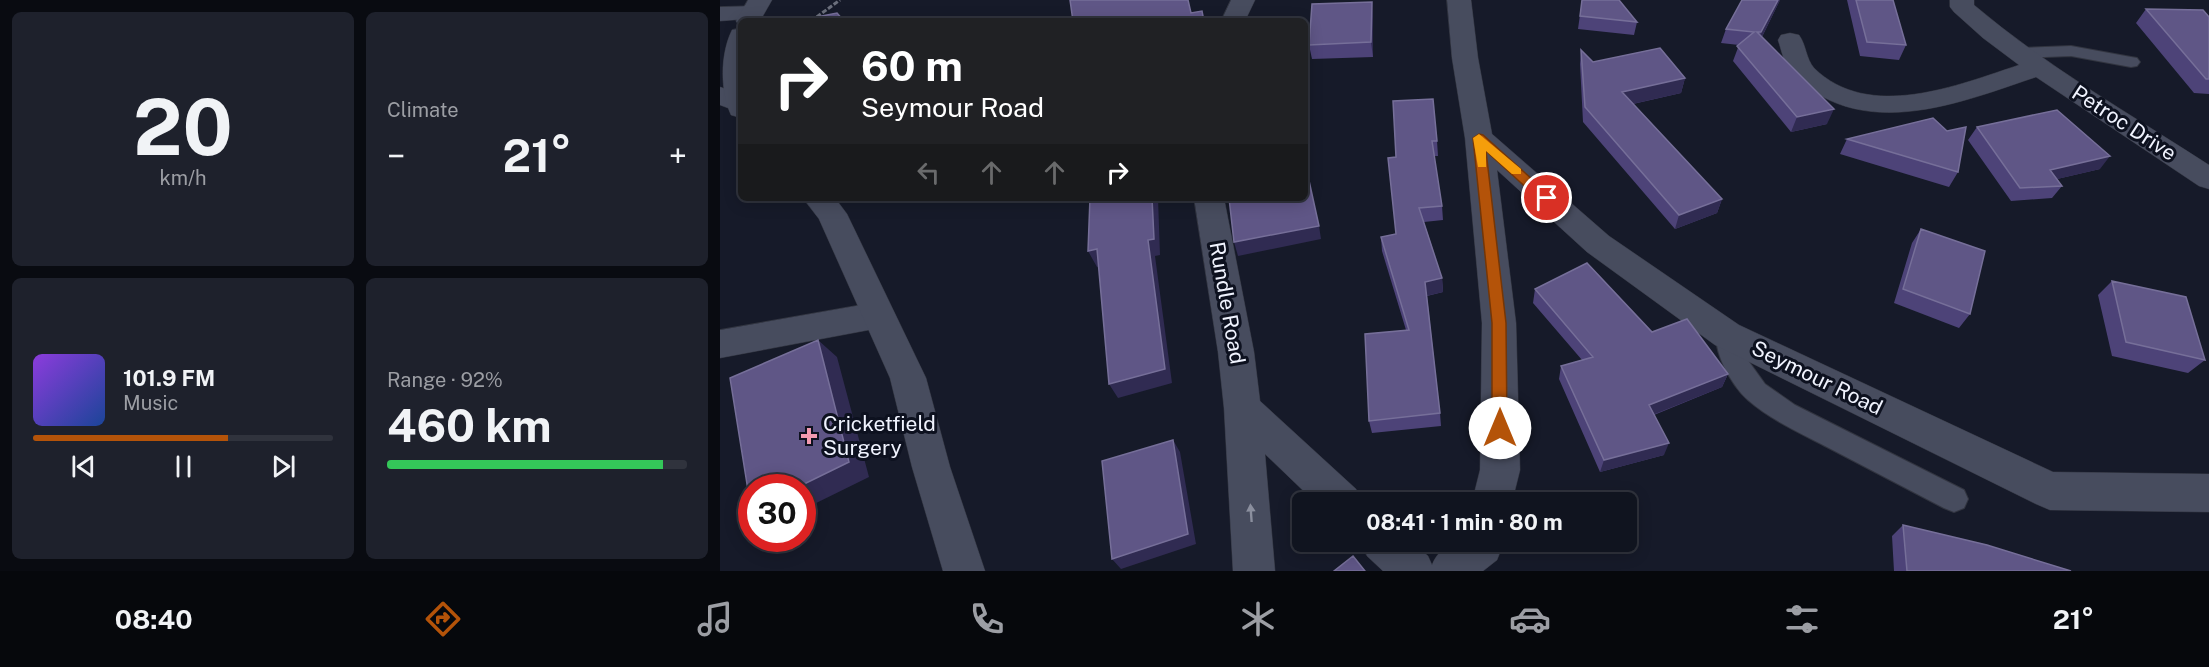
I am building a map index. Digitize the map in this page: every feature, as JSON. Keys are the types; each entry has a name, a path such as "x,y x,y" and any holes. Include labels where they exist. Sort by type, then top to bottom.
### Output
{"street":[{"path":"1234,18 1243,0"},
{"path":"1459,0 1465,58 1479,138 1499,323 1500,470 1494,492"},
{"name":"Petroc Drive","path":"1962,0 1962,7 1992,33 2209,179"},
{"path":"720,14 750,17"},
{"path":"1790,40 1802,70 1833,94 1894,104 1936,100 2030,60"},
{"path":"732,102 735,48 738,42"},
{"name":"Seymour Road","path":"1479,138 1598,244 1726,334 2050,491 2209,493"},
{"path":"821,201 832,214 908,378 931,466 964,571"},
{"name":"Rundle Road","path":"1210,201 1236,352 1243,408 1254,571"},
{"path":"720,344 878,316"},
{"path":"1243,408 1331,492"},
{"path":"1393,552 1413,571"},
{"path":"1450,571 1474,552"}],"lane":[{"path":"2030,60 2071,51 2131,62"},
{"path":"1726,334 1730,354 1756,392 1786,413 1954,499"}],"path":[{"path":"815,18 840,0"}],"building":[{"path":"1070,0 1188,0 1191,13 1202,11 1203,18 1073,18"},
{"path":"1582,0 1619,0 1637,22 1580,16"},
{"path":"1742,0 1778,0 1761,32 1757,32 1834,109 1797,117 1737,46 1754,32 1726,29"},
{"path":"1856,0 1893,0 1906,45 1867,42"},
{"path":"1372,2 1371,42 1309,45 1312,4"},
{"path":"2146,9 2203,10 2209,17 2209,79 2206,79"},
{"path":"837,13 841,18 817,18"},
{"path":"1660,48 1685,78 1622,92 1722,199 1679,215 1585,107 1581,50 1593,62"},
{"path":"1433,99 1437,141 1432,141 1442,206 1419,208 1442,278 1425,282 1440,413 1369,421 1365,334 1409,330 1381,237 1396,234 1388,158 1396,157 1393,101"},
{"path":"2057,110 2110,156 2050,170 2062,186 2020,188 1977,127"},
{"path":"1933,118 1947,131 1966,127 1958,172 1847,139"},
{"path":"1308,176 1319,226 1234,242 1229,201 1308,201"},
{"path":"1090,201 1152,201 1154,239 1148,240 1165,369 1109,384 1097,249 1088,251"},
{"path":"1921,229 1985,251 1970,314 1903,289"},
{"path":"1587,263 1652,332 1687,319 1728,374 1649,405 1669,443 1604,460 1561,366 1593,357 1535,289"},
{"path":"2112,281 2186,297 2205,360 2126,342"},
{"name":"Cricketfield Surgery","path":"818,340 849,462 816,478 816,474 745,474 730,378"},
{"path":"1173,440 1188,534 1112,559 1102,461"},
{"path":"1903,525 1987,545 2071,571 1907,571"},
{"path":"1353,556 1365,571 1334,571"}],"slow traffic":[{"path":"1482,164 1479,138 1516,171"}],"place":[{"name":"Cricketfield Surgery","path":"809,436"}],"route":[{"path":"1500,428 1499,323 1479,138 1547,198"}]}
